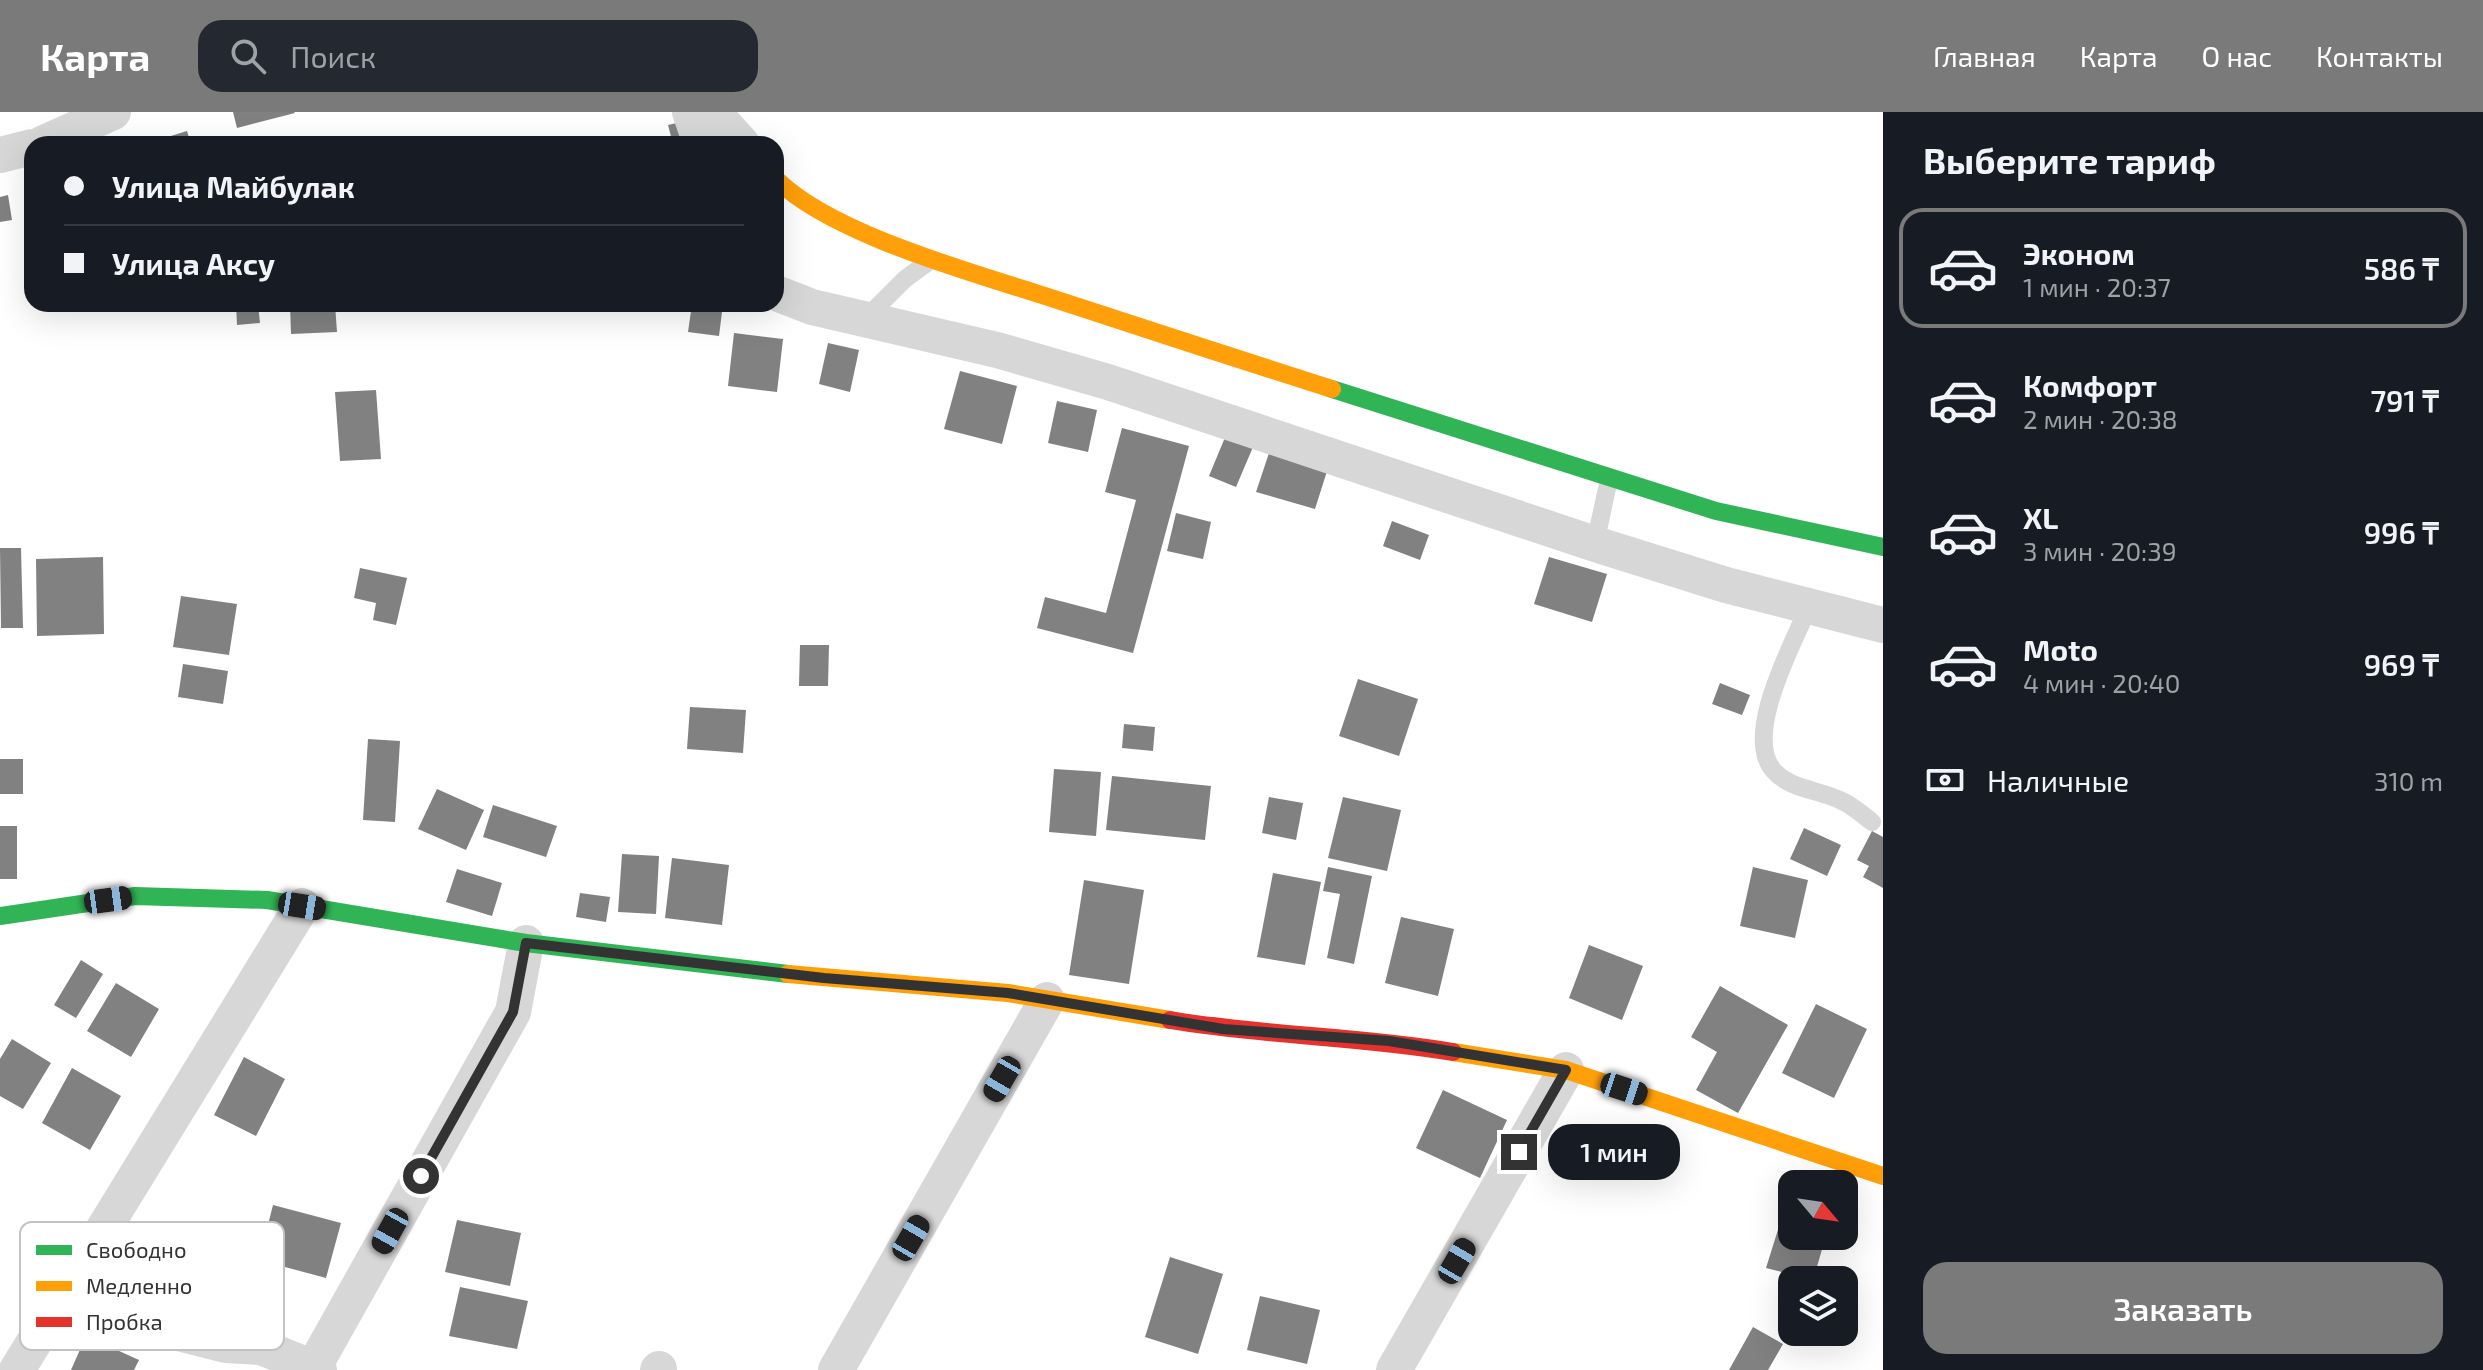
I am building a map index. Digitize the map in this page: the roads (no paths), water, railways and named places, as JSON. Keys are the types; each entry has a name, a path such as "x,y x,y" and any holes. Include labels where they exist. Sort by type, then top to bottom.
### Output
{"street":[{"path":"60,136 113,112"},
{"path":"690,112 698,136"},
{"path":"713,112 735,136"},
{"path":"0,155 24,149"},
{"path":"784,194 834,219 933,258 1609,479 1716,511 1883,547"},
{"path":"784,296 864,321 997,350 1108,382 1595,544 1883,625"},
{"path":"0,916 135,896 267,900 526,943 824,978 1008,993 1223,1029 1389,1041 1566,1070 1883,1176"},
{"path":"106,1222 302,906"},
{"path":"268,1350 315,1369 513,1012 526,943"},
{"path":"836,1370 1047,1000"},
{"path":"1394,1370 1566,1070"},
{"path":"17,1370 28,1350"}],"lane":[{"path":"864,321 905,279 933,258"},
{"path":"1595,544 1609,479"},
{"path":"1809,606 1768,708 1762,734 1763,754 1775,773 1805,790 1842,801 1872,822"}]}
